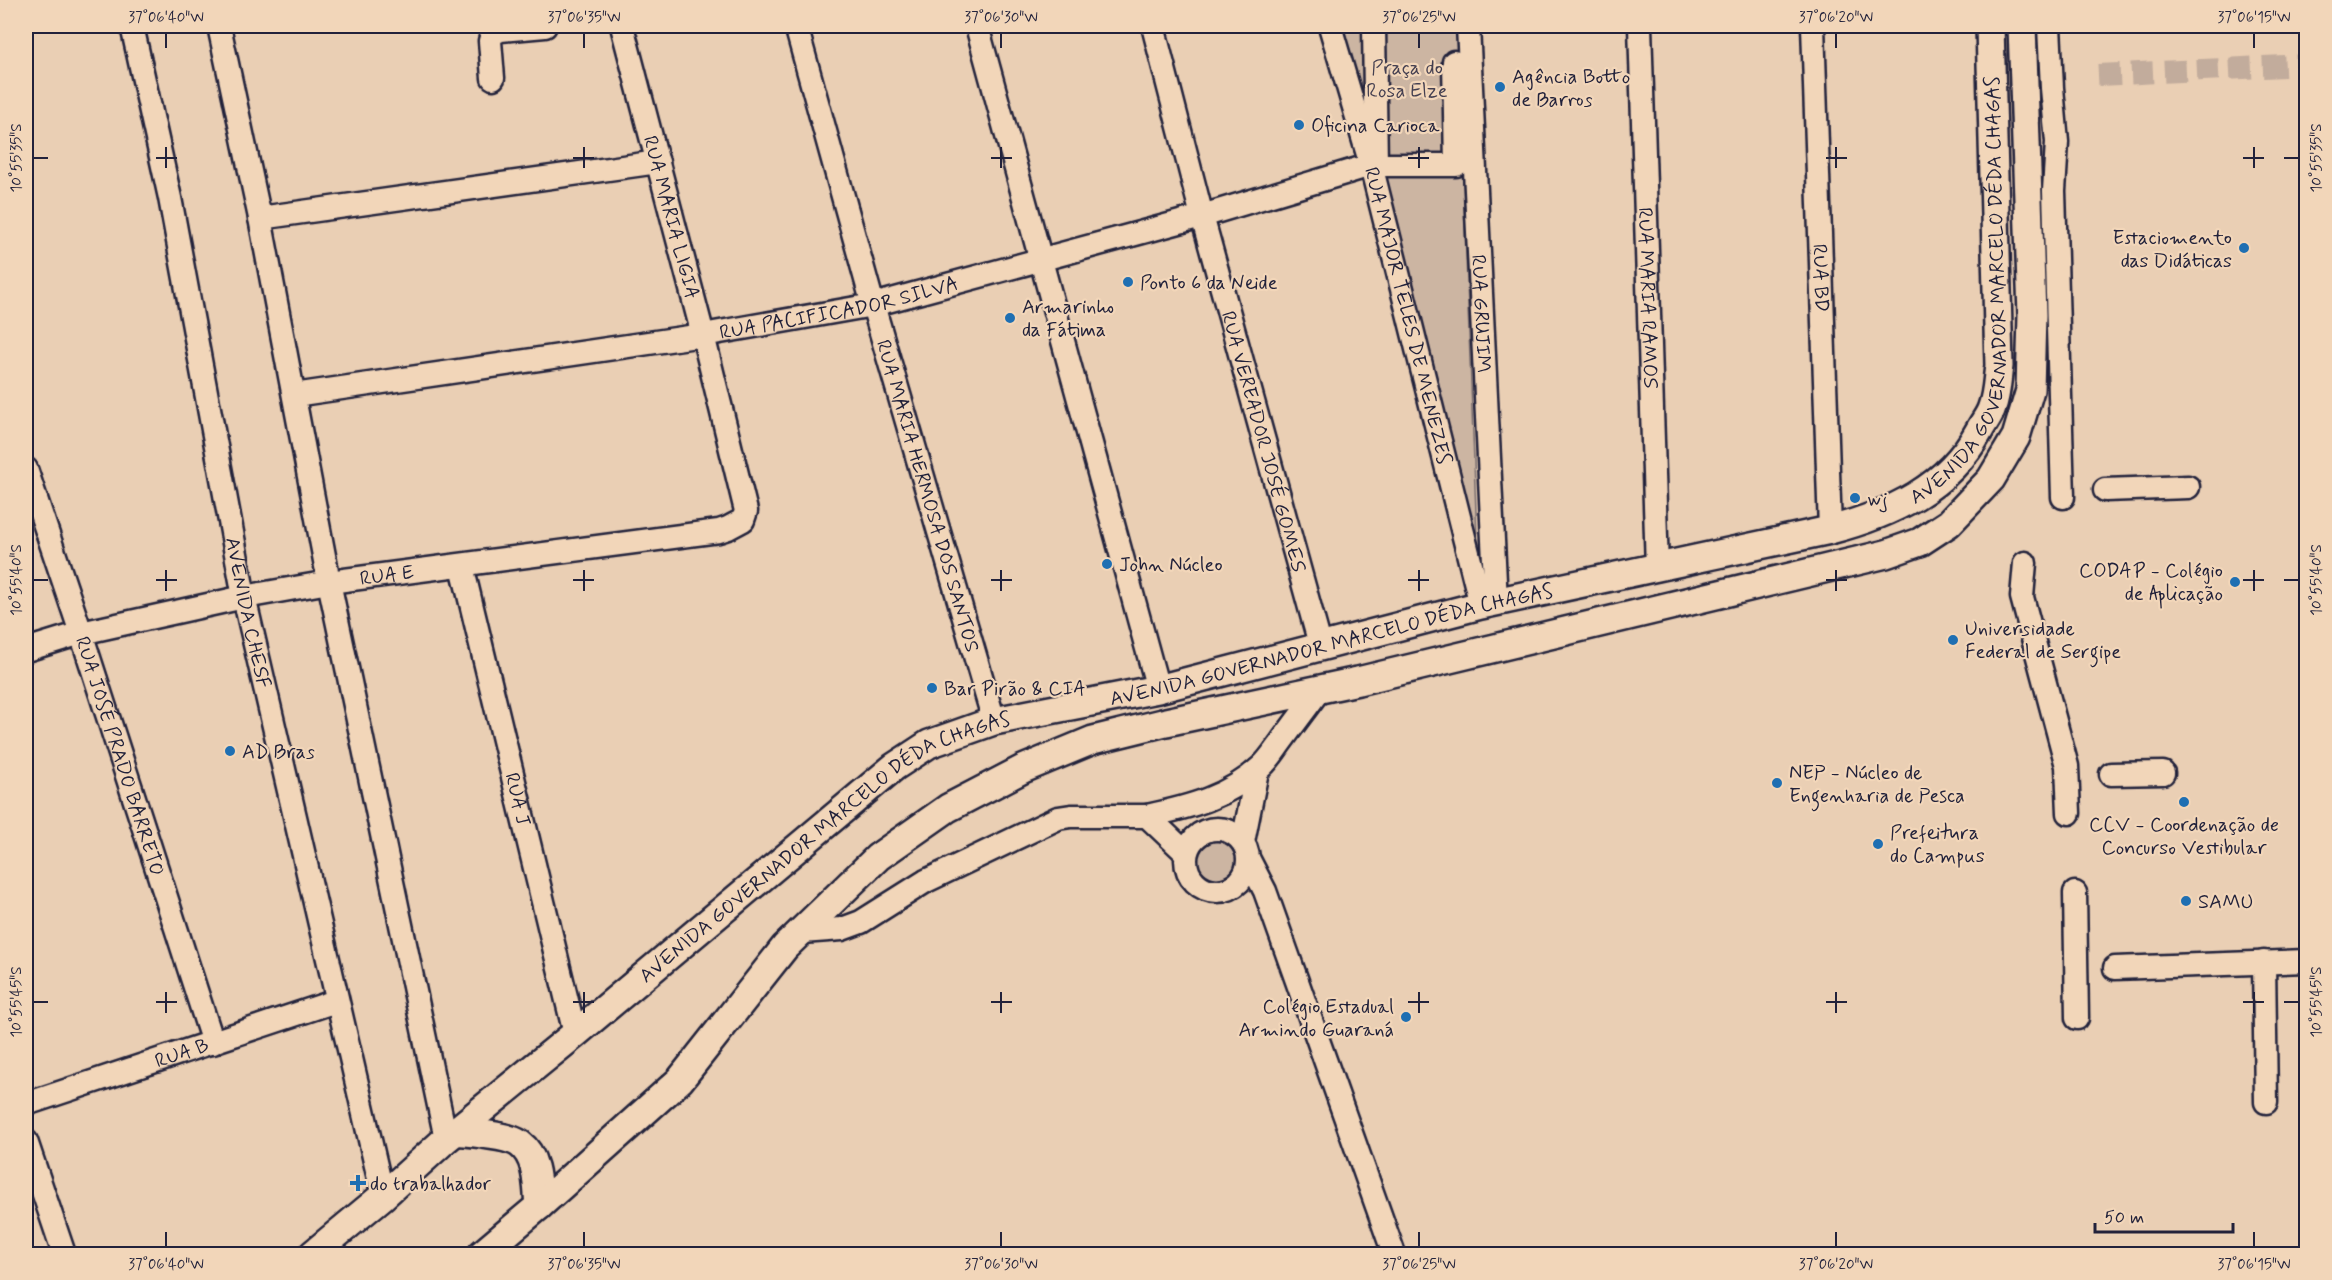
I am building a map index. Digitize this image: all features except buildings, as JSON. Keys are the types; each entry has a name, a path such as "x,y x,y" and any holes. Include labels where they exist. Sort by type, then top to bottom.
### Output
{"main road":[{"name":"AVENIDA GOVERNADOR MARCELO DÉDA CHAGAS","path":"313,1254 358,1218 451,1135 912,753 929,744 994,721 1158,689 1489,604 1830,530 1860,522 1908,502 1934,485 1953,468 1973,442 1992,407 1999,366 1990,26"},
{"name":"AVENIDA GOVERNADOR MARCELO DÉDA CHAGAS","path":"482,1254 680,1080 785,947 878,857 948,808 1023,769 1093,740 1320,689 1886,554 1920,542 1949,523 1991,479 2016,437 2030,390 2032,315 2022,26"},
{"path":"451,1135 507,1139 520,1144 531,1159 536,1172 539,1206"},
{"path":"338,1254 358,1218"}],"street":[{"name":"AVENIDA CHESF","path":"132,26 170,198 244,597 383,1196"},
{"path":"219,26 260,218 329,582 451,1135"},
{"path":"494,78 490,41 492,34 501,30 545,26"},
{"name":"RUA MARIA LIGIA","path":"622,26 703,335 746,514"},
{"name":"RUA MARIA HERMOSA DOS SANTOS","path":"796,26 873,305 994,721"},
{"path":"977,26 1158,689"},
{"name":"RUA VEREADOR JOSÉ GOMES","path":"1153,26 1202,216 1321,648"},
{"name":"RUA MAJOR TELES DE MENEZES","path":"1330,26 1371,165 1489,604"},
{"path":"1374,26 1376,165 1456,165 1454,26"},
{"name":"RUA GRUJIM","path":"1468,26 1489,604"},
{"name":"RUA MARIA RAMOS","path":"1640,26 1657,569"},
{"name":"RUA BD","path":"1814,26 1830,530"},
{"path":"2049,26 2057,142 2054,191 2063,497"},
{"path":"260,218 658,162"},
{"name":"RUA PACIFICADOR SILVA","path":"294,395 703,335 873,305 1202,216 1371,165"},
{"name":"RUA JOSÉ PRADO BARRETO","path":"26,470 213,1043"},
{"path":"2105,490 2188,487"},
{"name":"RUA E","path":"26,650 81,633 244,597 329,582 719,531 738,524 746,514"},
{"path":"2025,562 2022,597 2067,766 2069,813"},
{"name":"RUA J","path":"462,566 575,1034"},
{"path":"802,932 842,929 861,922 926,881 1058,818 1147,816 1184,808 1228,792 1263,766 1320,689"},
{"path":"1257,771 1246,851 1243,879 1236,886 1215,892 1195,883 1186,864 1186,853 1191,843 1198,835 1208,830 1218,828 1227,830 1246,851 1265,891 1394,1254"},
{"path":"2111,774 2163,773"},
{"path":"1147,816 1186,853"},
{"path":"2075,893 2077,1018"},
{"path":"2115,968 2307,961"},
{"path":"2264,962 2266,1102"},
{"name":"RUA B","path":"26,1104 336,1001"},
{"path":"26,1141 64,1254"}],"green space":[{"name":"Praça do Rosa Elze","path":"1338,26 1457,26 1477,538"},
{"path":"1217,839 1225,840 1231,845 1236,851 1236,867 1231,873 1225,878 1217,879 1209,878 1203,873 1198,867 1197,859 1198,851 1203,845 1209,840"}],"tunnel":[{"path":"2098,75 2306,65"}],"place":[{"name":"Agência Botto de Barros","path":"1500,87"},
{"name":"Oficina Carioca","path":"1299,125"},
{"name":"Estaciomento das Didáticas","path":"2244,248"},
{"name":"Ponto 6 da Neide","path":"1128,282"},
{"name":"Armarinho da Fátima","path":"1010,318"},
{"name":"wj","path":"1855,498"},
{"name":"John Núcleo","path":"1107,564"},
{"name":"CODAP - Colégio de Aplicação","path":"2235,582"},
{"name":"Universidade Federal de Sergipe","path":"1953,640"},
{"name":"Bar Pirão & CIA","path":"932,688"},
{"name":"AD Bras","path":"230,751"},
{"name":"NEP - Núcleo de Engenharia de Pesca","path":"1777,783"},
{"name":"CCV - Coordenação de Concurso Vestibular","path":"2184,802"},
{"name":"Prefeitura do Campus","path":"1878,844"},
{"name":"SAMU","path":"2186,901"},
{"name":"Colégio Estadual Armindo Guaraná","path":"1406,1017"},
{"name":"do trabalhador","path":"358,1183"}]}
